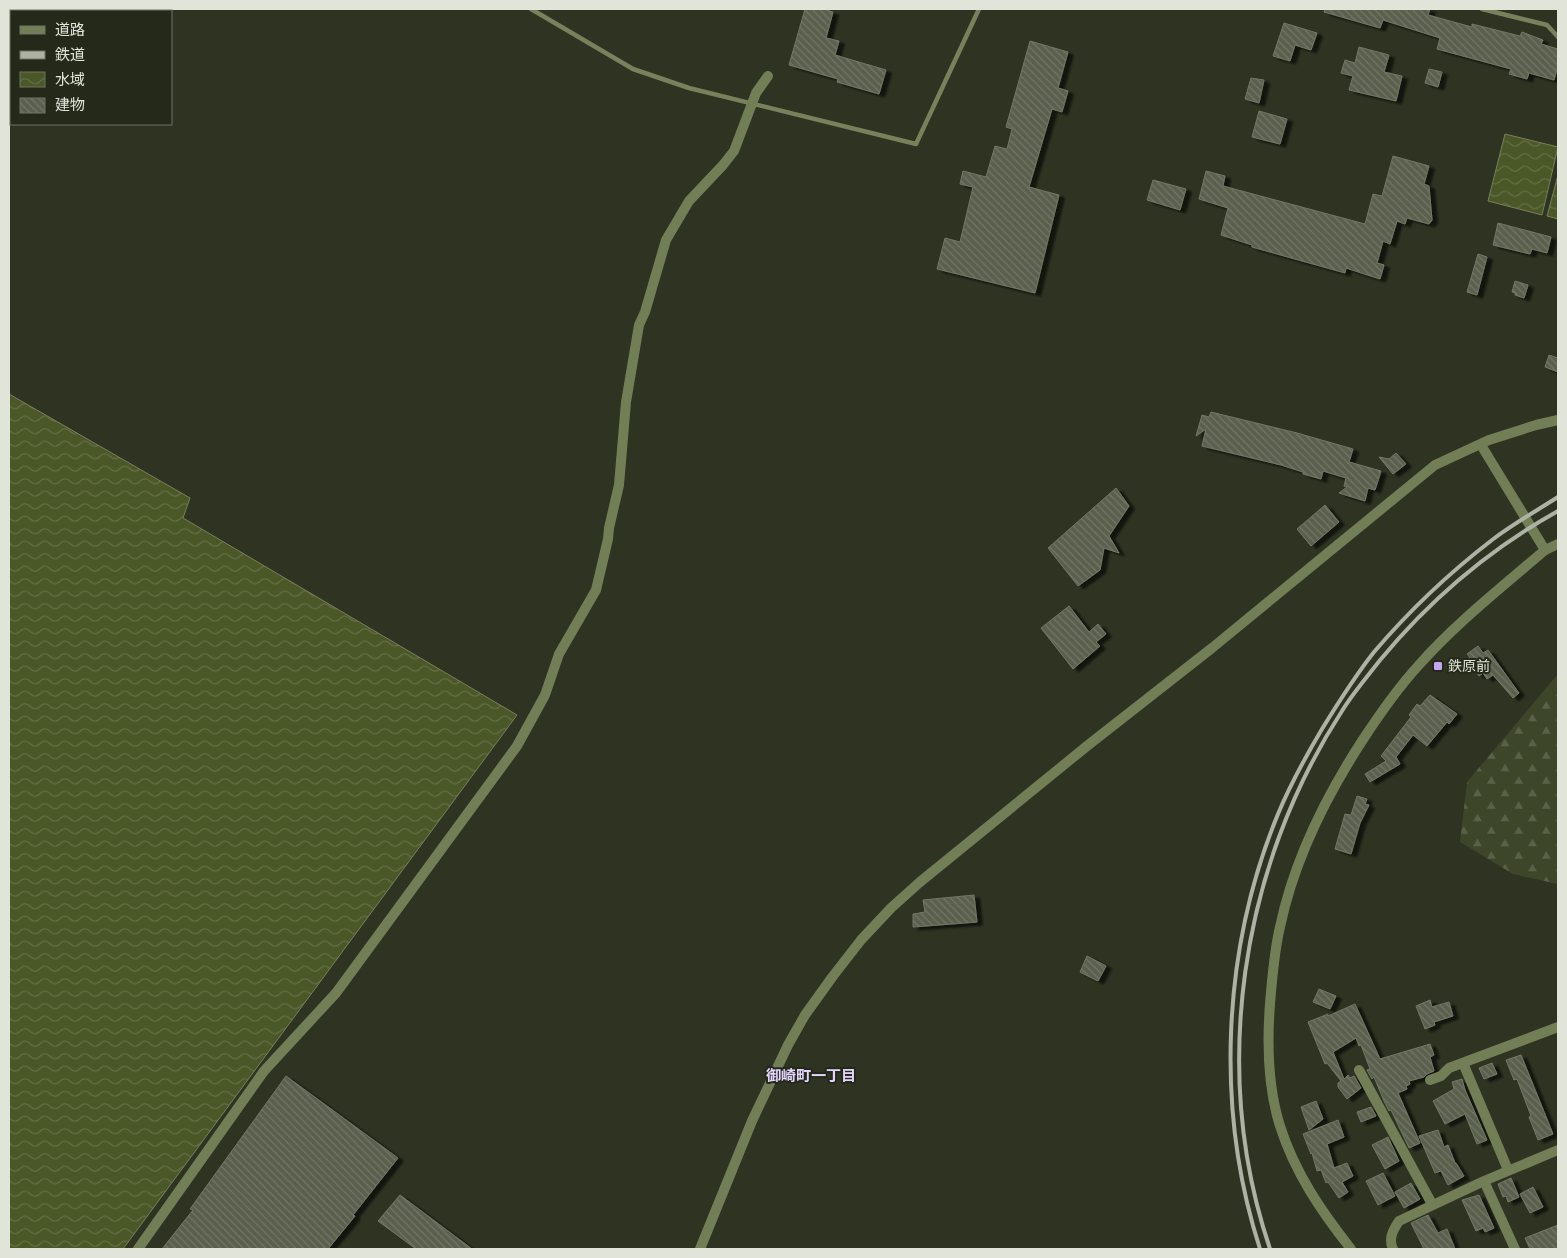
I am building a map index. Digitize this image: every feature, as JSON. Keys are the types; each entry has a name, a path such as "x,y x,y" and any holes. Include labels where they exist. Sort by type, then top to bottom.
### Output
{"street":[{"path":"138,1249 264,1071 336,993 517,746 545,695 558,654 596,590 619,485 626,402 639,325 645,312 666,240 689,201 734,151 756,93 768,76"},
{"path":"700,1249 752,1121 788,1045 805,1015 833,976 861,940 891,908 920,882 1087,746 1212,648 1435,465 1489,440 1558,420"},
{"path":"1480,445 1545,550"},
{"path":"1351,1249 1312,1198 1297,1167 1280,1125 1271,1081 1268,1040 1271,988 1280,927 1288,896 1298,865 1320,813 1349,761 1382,710 1417,666 1448,634 1545,550 1558,544"},
{"path":"1430,1080 1441,1076 1449,1068 1558,1027"},
{"path":"1463,1063 1508,1170"},
{"path":"1359,1070 1432,1204"},
{"path":"1392,1249 1391,1238 1393,1229 1398,1221 1508,1170 1558,1150"},
{"path":"1484,1181 1515,1249"}],"green space":[{"path":"1558,674 1558,884 1513,874 1460,842 1467,782"}],"water":[{"path":"1505,134 1558,147 1542,215 1488,201"},
{"path":"1558,175 1558,219 1547,216"},
{"path":"9,394 190,498 183,518 517,715 123,1249 9,1249"}],"building":[{"path":"805,9 823,9 833,12 826,38 839,41 835,55 886,70 879,94 837,82 838,79 789,65"},
{"path":"1325,9 1430,9 1428,15 1472,27 1472,24 1520,36 1522,32 1543,40 1541,44 1558,49 1558,66 1554,80 1529,73 1527,79 1509,74 1511,69 1437,49 1440,38 1383,20 1380,28 1324,12"},
{"path":"1284,23 1317,33 1311,50 1295,45 1290,61 1273,56"},
{"path":"1030,41 1068,52 1058,88 1068,91 1062,112 1052,109 1029,187 1059,195 1035,293 937,269 945,238 960,242 973,187 960,184 963,171 986,177 995,146 1007,149 1012,129 1006,127"},
{"path":"1359,47 1389,55 1384,72 1402,76 1396,101 1349,90 1353,76 1341,73 1345,60 1355,63"},
{"path":"1429,69 1442,72 1438,87 1425,83"},
{"path":"1251,78 1264,80 1259,103 1245,99"},
{"path":"1259,111 1287,119 1280,144 1252,137"},
{"path":"1393,156 1429,166 1424,184 1429,186 1432,220 1429,224 1407,218 1405,224 1397,221 1390,244 1383,241 1377,263 1384,265 1380,279 1346,268 1345,273 1252,247 1252,245 1221,235 1228,208 1199,199 1206,171 1225,176 1223,186 1365,224 1373,194 1382,196"},
{"path":"1153,180 1186,189 1180,210 1147,200"},
{"path":"1498,223 1551,237 1547,253 1532,249 1530,254 1493,245"},
{"path":"1478,254 1487,257 1477,295 1467,292"},
{"path":"1515,281 1528,285 1524,298 1512,292"},
{"path":"1549,355 1558,358 1558,372 1545,367"},
{"path":"1211,412 1353,449 1349,462 1381,471 1375,490 1368,488 1365,501 1339,493 1347,487 1344,486 1346,478 1323,471 1321,479 1281,465 1202,446 1206,429 1196,436 1202,415 1209,417"},
{"path":"1396,453 1406,464 1393,474 1379,457 1389,459"},
{"path":"1116,488 1129,506 1109,536 1119,553 1104,548 1100,570 1078,586 1048,548"},
{"path":"1325,505 1339,522 1311,546 1297,529"},
{"path":"1069,606 1089,632 1098,624 1106,634 1096,642 1100,646 1073,669 1041,628"},
{"path":"1478,646 1483,653 1488,650 1519,693 1513,698 1493,675 1487,679 1483,673 1479,676 1472,666 1475,664 1467,654"},
{"path":"1430,695 1457,714 1449,724 1447,722 1427,746 1413,735 1396,757 1400,764 1370,782 1365,774 1386,761 1381,756 1411,717 1409,715 1417,704 1420,706"},
{"path":"1357,796 1367,799 1365,804 1369,805 1360,823 1351,854 1335,849 1345,814 1351,815"},
{"path":"974,895 977,922 913,927 913,914 925,912 923,900"},
{"path":"1087,956 1106,966 1098,981 1080,972"},
{"path":"1319,989 1336,996 1330,1009 1313,1002"},
{"path":"1430,1000 1432,1007 1449,1002 1453,1016 1434,1022 1435,1025 1425,1029 1416,1006"},
{"path":"1355,1004 1380,1059 1430,1044 1434,1055 1430,1057 1434,1071 1424,1077 1409,1081 1410,1084 1406,1086 1407,1089 1398,1093 1420,1143 1409,1148 1391,1110 1389,1111 1384,1101 1374,1077 1372,1079 1367,1070 1370,1069 1361,1045 1359,1046 1356,1038 1333,1052 1344,1079 1348,1075 1350,1078 1354,1076 1361,1088 1347,1099 1338,1087 1338,1083 1341,1081 1327,1063 1325,1064 1308,1022 1328,1014 1328,1016"},
{"path":"1521,1055 1553,1134 1538,1140 1517,1079 1514,1080 1506,1060"},
{"path":"1492,1063 1497,1074 1484,1079 1479,1068"},
{"path":"286,1076 398,1158 328,1249 162,1249 193,1210 190,1209"},
{"path":"1462,1079 1487,1140 1477,1144 1465,1114 1445,1124 1433,1101 1454,1089 1452,1082"},
{"path":"1316,1101 1323,1119 1309,1130 1301,1107"},
{"path":"1371,1107 1376,1116 1361,1122 1357,1112"},
{"path":"1338,1120 1344,1137 1327,1144 1334,1168 1347,1163 1353,1176 1342,1182 1348,1192 1339,1198 1328,1182 1326,1183 1321,1170 1317,1171 1312,1153 1303,1134"},
{"path":"1438,1130 1444,1147 1448,1145 1455,1163 1464,1176 1448,1185 1441,1171 1435,1173 1419,1136"},
{"path":"1388,1137 1399,1161 1385,1169 1372,1145"},
{"path":"1383,1173 1395,1196 1378,1205 1366,1181"},
{"path":"1511,1178 1519,1197 1508,1202 1506,1196 1503,1197 1498,1184"},
{"path":"1411,1183 1420,1199 1404,1208 1395,1192"},
{"path":"1533,1187 1543,1207 1530,1213 1520,1194"},
{"path":"400,1195 472,1249 416,1249 378,1221"},
{"path":"1479,1195 1494,1228 1485,1232 1483,1228 1476,1231 1462,1200"},
{"path":"1428,1215 1438,1233 1447,1229 1455,1249 1424,1249 1411,1223"},
{"path":"1558,1225 1558,1246 1553,1249 1530,1249 1525,1238"}],"waterway":[{"path":"531,9 633,69 689,88 916,144 979,9"},
{"path":"1482,9 1547,25 1558,37"}],"railway":[{"path":"1260,1249 1246,1196 1236,1142 1231,1086 1231,1030 1236,975 1245,920 1259,866 1278,814 1298,771 1322,729 1360,670 1387,637 1430,593 1460,566 1508,528 1558,497"},
{"path":"1270,1249 1252,1181 1242,1112 1240,1042 1245,972 1259,903 1279,836 1307,772 1342,711 1382,657 1427,609 1476,566 1502,546 1558,511"}],"place":[{"name":"鉄原前","path":"1438,666"}],"district":[{"name":"御崎町一丁目","path":"811,1076"}]}
